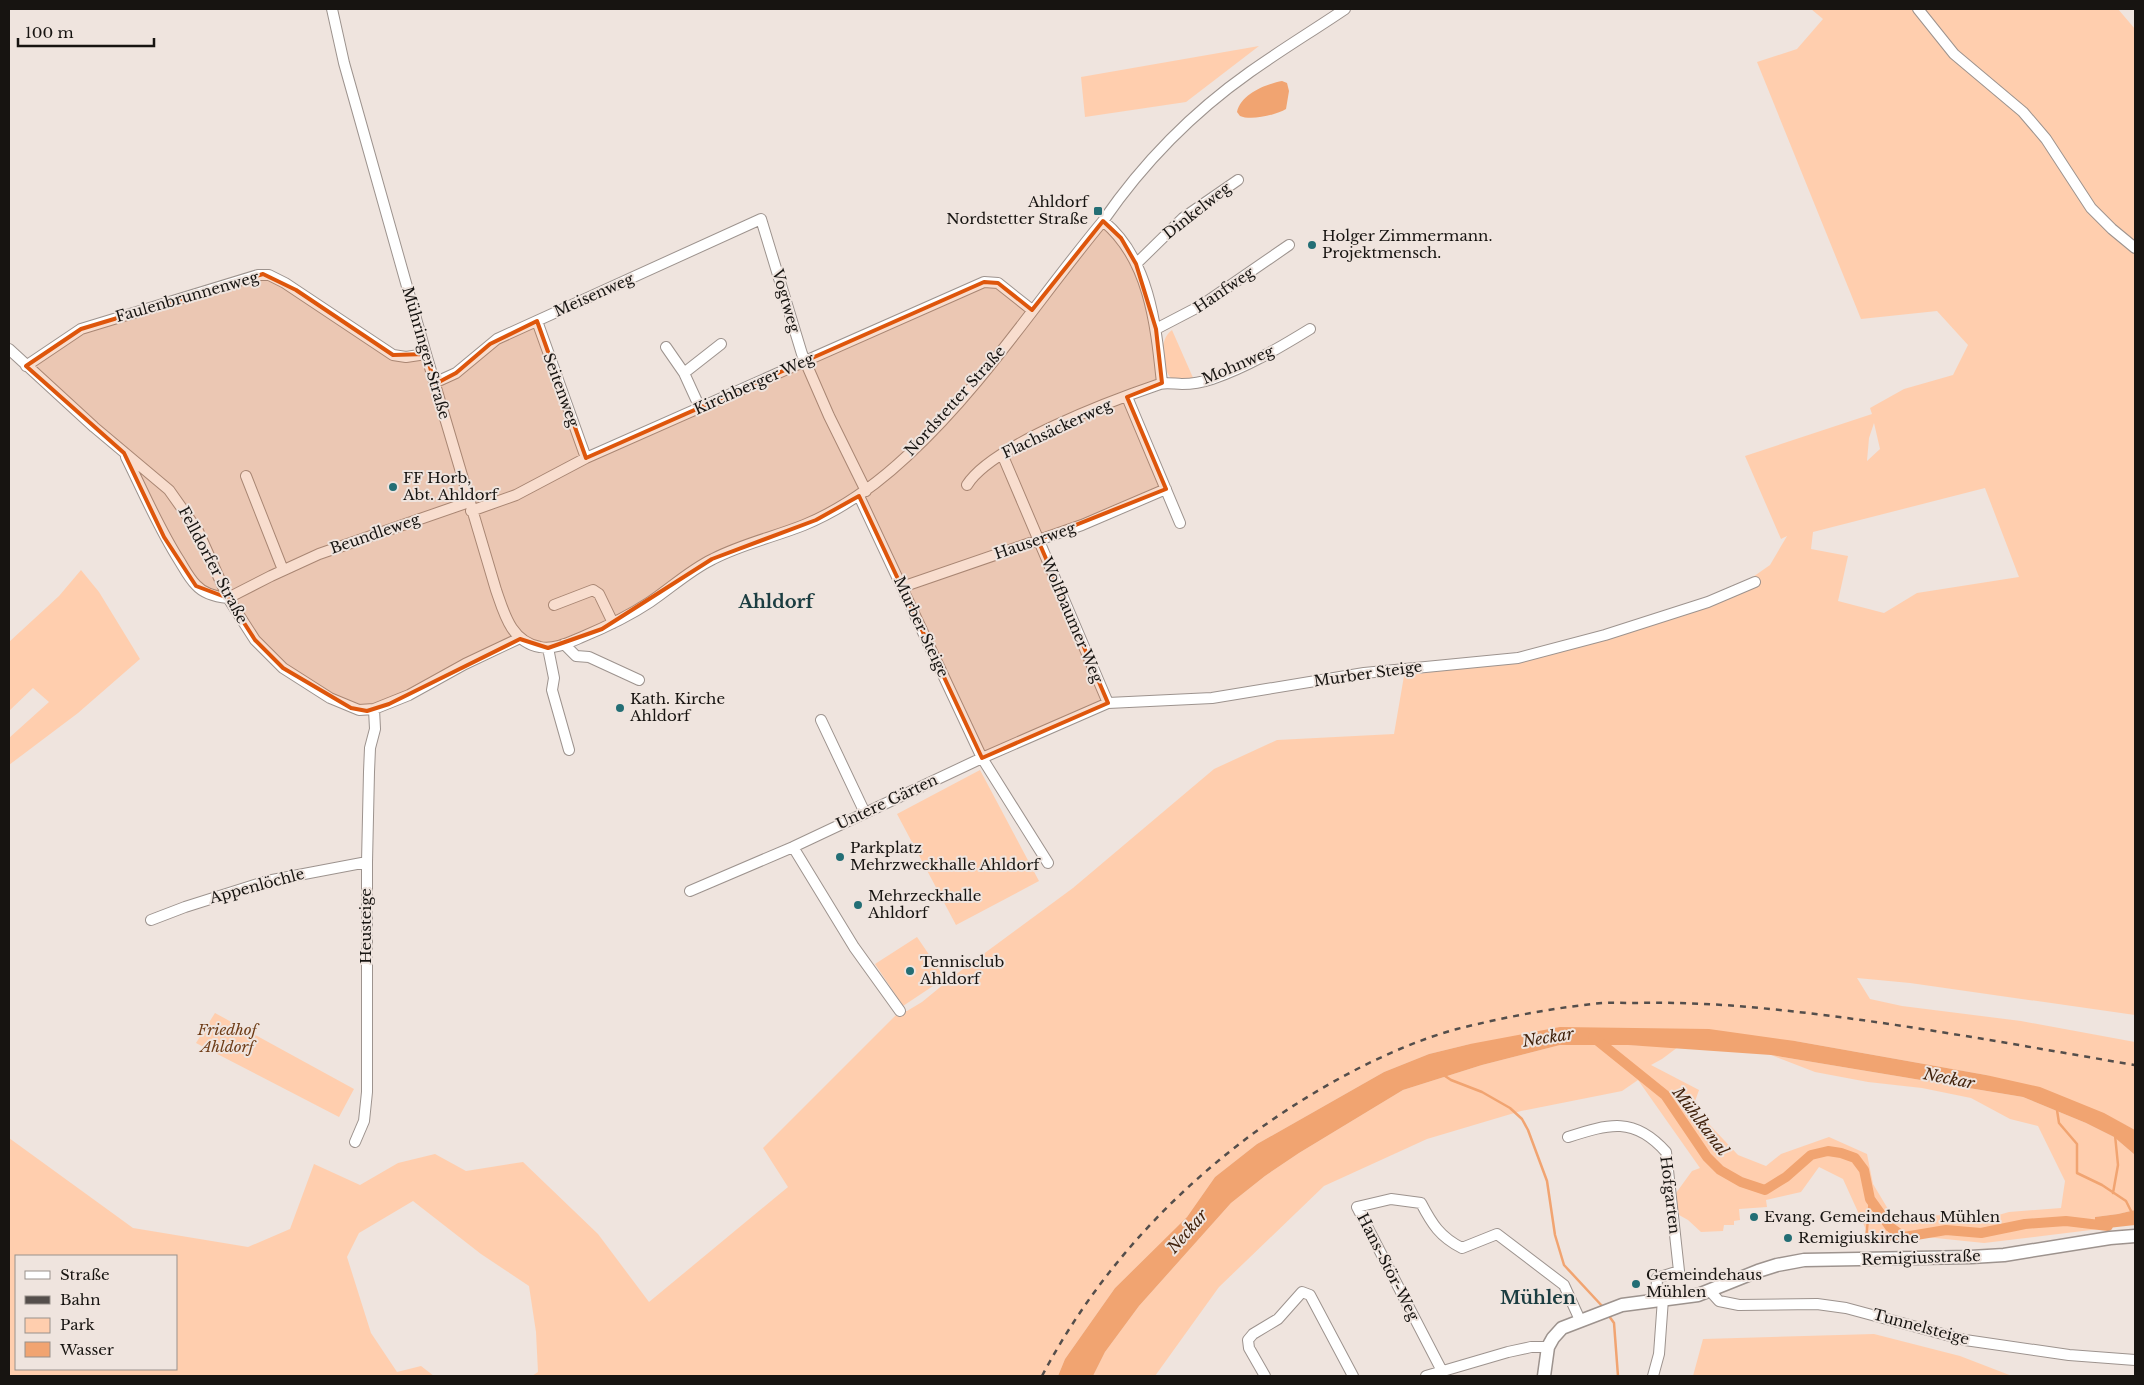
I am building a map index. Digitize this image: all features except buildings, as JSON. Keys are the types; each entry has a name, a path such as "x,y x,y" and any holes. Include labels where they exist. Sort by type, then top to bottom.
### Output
{"main road":[{"name":"Remigiusstraße","path":"1548,1347 1562,1328 1597,1313 1618,1306 1698,1295 1758,1270 1777,1265 1804,1260 2004,1255 2110,1238 2135,1236"},
{"path":"1544,1376 1548,1347"}],"street":[{"name":"Mühringer Straße","path":"332,9 344,63 470,506 506,616 520,638"},
{"name":"Nordstetter Straße","path":"548,648 564,644 613,623 648,603 712,559 816,520 862,494 907,456 942,421 1103,221 1135,178 1181,128 1248,73 1345,9"},
{"path":"1918,9 1954,54 2023,112 2046,139 2091,208 2135,248"},
{"name":"Dinkelweg","path":"1136,264 1183,218 1238,180"},
{"name":"Meisenweg","path":"434,383 456,373 497,339 761,219"},
{"name":"Vogtweg","path":"761,219 805,362 862,494"},
{"path":"1103,221 1121,238 1136,264 1156,329 1162,383"},
{"name":"Hanfweg","path":"1156,329 1202,305 1289,245"},
{"name":"Faulenbrunnenweg","path":"26,366 60,341 81,329 258,275 269,275 285,283 393,355 406,357 426,354"},
{"name":"Kirchberger Weg","path":"470,506 511,497 586,458 984,282 998,283 1032,310"},
{"name":"Seitenweg","path":"537,322 586,458"},
{"name":"Mohnweg","path":"1162,383 1192,384 1221,376 1264,357 1310,329"},
{"path":"684,374 721,344"},
{"path":"666,348 684,374 700,408"},
{"name":"Felldorfer Straße","path":"9,350 124,453 169,490 181,504 198,531 228,598 255,640 283,668 330,698 351,708 359,710 374,709 409,695 465,664 520,638"},
{"name":"Flachsäckerweg","path":"967,485 974,474 1002,454 1064,422 1162,383"},
{"path":"1127,397 1180,523"},
{"path":"124,453 164,537 196,586 206,593 228,598"},
{"name":"Wolfbaumer Weg","path":"1002,454 1108,703"},
{"path":"246,476 283,570"},
{"name":"Hauserweg","path":"902,587 1082,524 1166,489"},
{"name":"Murber Steige","path":"862,494 902,587 982,758 1048,863"},
{"name":"Beundleweg","path":"228,598 319,554 470,506"},
{"name":"Murber Steige","path":"982,758 1108,703 1212,698 1364,673 1518,658 1621,630 1708,602 1755,582"},
{"path":"554,605 593,590 599,594 613,623"},
{"path":"520,638 530,644 548,648 554,678 552,690 569,750"},
{"path":"564,644 576,656 589,657 639,680"},
{"name":"Heusteige","path":"355,1142 364,1121 367,1092 367,862 369,766 374,729 374,709"},
{"path":"820,720 865,812"},
{"name":"Untere Gärten","path":"690,891 793,847 982,758"},
{"path":"793,847 854,946 900,1011"},
{"name":"Appenlöchle","path":"151,920 266,881 367,862"},
{"name":"Hofgarten","path":"1568,1137 1602,1126 1626,1126 1649,1137 1666,1152 1679,1271 1657,1278 1660,1300"},
{"name":"Hans-Stör-Weg","path":"1442,1371 1357,1207 1391,1199 1420,1203 1430,1220 1446,1240 1462,1248 1497,1234 1564,1285 1580,1320"},
{"name":"Tunnelsteige","path":"1710,1291 1719,1301 1739,1304 1817,1304 1846,1308 1965,1340 2069,1355 2135,1360"},
{"path":"1265,1376 1249,1348 1248,1340 1253,1334 1278,1319 1302,1292 1310,1295 1353,1376"},
{"path":"1653,1376 1659,1354 1660,1300"},
{"path":"1426,1376 1508,1352 1531,1347 1548,1347"}],"highlighted area":[{"path":"1103,221 1121,238 1136,264 1156,329 1162,383 1127,397 1166,489 1038,540 1108,703 982,758 859,496 816,520 712,559 602,629 548,648 520,639 389,704 367,711 351,708 283,668 255,640 228,598 196,586 164,537 124,453 26,366 81,329 263,274 296,290 393,355 426,354 435,384 456,373 490,344 537,321 586,458 984,282 998,283 1032,310"}],"green space":[{"path":"1811,9 2118,9 2135,29 2135,1015 1910,983 1857,978 1870,999 1902,1006 2021,1021 2135,1042 2135,1130 2108,1116 1986,1075 1795,1041 1470,1044 1429,1054 1384,1072 1257,1144 1215,1177 1187,1217 1115,1288 1065,1359 1058,1376 532,1376 538,1372 536,1332 529,1286 481,1254 413,1201 359,1233 347,1257 371,1333 397,1372 421,1366 434,1376 9,1376 9,1138 133,1228 248,1247 290,1229 314,1164 360,1185 398,1163 435,1154 466,1171 523,1162 598,1234 649,1302 788,1187 763,1148 900,1011 907,1011 922,1002 955,975 1073,888 1214,769 1277,740 1394,734 1404,676 1542,656 1710,607 1770,565 1787,536 1781,539 1745,456 1872,414 1870,408 1904,389 1953,375 1968,345 1937,311 1861,319 1757,62 1797,49 1823,19","holes":["1874,423 1880,449 1867,461 1869,438","1985,488 2019,577 1917,593 1884,613 1838,601 1848,556 1811,549 1813,532"]},
{"path":"1259,46 1186,102 1085,117 1081,77"},
{"path":"1172,330 1194,380 1171,378 1165,367 1162,354 1163,347 1168,334"},
{"path":"81,570 99,592 140,659 78,713 9,765 9,738 49,702 33,688 9,711 9,642 59,596"},
{"path":"980,770 1039,881 956,925 897,814"},
{"name":"Tennisclub Ahldorf","path":"917,937 945,978 903,1006 875,964"},
{"name":"Friedhof Ahldorf","path":"215,1013 354,1089 339,1117 196,1043"},
{"path":"1560,1045 1678,1047 1651,1065 1699,1090 1693,1107 1738,1155 1766,1166 1781,1154 1829,1137 1867,1154 1873,1184 1891,1214 1968,1216 1981,1220 2009,1212 2061,1208 2065,1181 2038,1126 2010,1119 1971,1098 1922,1088 1868,1082 1815,1072 1771,1055 2023,1097 2086,1123 2114,1137 2135,1155 2135,1210 2095,1217 2095,1224 2099,1229 1984,1243 1926,1237 1873,1245 1843,1179 1819,1167 1801,1192 1766,1200 1767,1207 1739,1209 1740,1220 1734,1221 1734,1225 1724,1225 1723,1231 1701,1232 1688,1220 1679,1215 1676,1193 1692,1171 1700,1168 1638,1080 1622,1091 1521,1111 1427,1139 1324,1186 1219,1287 1155,1376 1093,1376 1105,1352 1139,1306 1231,1203 1265,1176 1299,1153 1403,1090 1482,1065"},
{"path":"1874,1334 1960,1356 2012,1376 1693,1376 1703,1339"}],"water":[{"path":"1282,81 1287,83 1289,91 1286,109 1263,117 1250,118 1240,116 1237,112 1239,106 1249,95 1262,87"},
{"name":"Neckar","path":"1560,1027 1709,1029 1795,1041 1986,1075 2040,1087 2104,1113 2135,1130 2135,1155 2114,1137 2086,1123 2023,1097 1771,1055 1628,1045 1560,1045 1482,1065 1403,1090 1299,1153 1265,1176 1231,1203 1139,1306 1105,1352 1093,1376 1058,1376 1065,1359 1115,1288 1187,1217 1215,1177 1257,1144 1384,1072 1429,1054 1470,1044"},
{"path":"2135,1210 2135,1225 2099,1229 2095,1224 2095,1217"}],"waterway":[{"name":"Mühlkanal","path":"1593,1037 1665,1095 1707,1157 1720,1170 1741,1182 1765,1190 1786,1177 1811,1155 1828,1151 1855,1158 1864,1170 1870,1199 1890,1227 1904,1237 1946,1230 1981,1233 2025,1224 2066,1221 2108,1226"},
{"path":"1445,1076 1482,1092 1510,1108 1522,1119 1547,1181 1555,1235 1564,1265 1603,1307"},
{"path":"2057,1110 2059,1123 2077,1144 2077,1173 2102,1185 2126,1201 2135,1219"},
{"path":"2113,1193 2118,1165 2115,1135"},
{"path":"1870,1199 1866,1239 1880,1241 1904,1237"},
{"path":"1609,1316 1614,1323 1618,1376"}],"railway":[{"path":"1042,1376 1081,1310 1128,1250 1153,1222 1208,1169 1262,1127 1342,1077 1400,1049 1457,1029 1524,1014 1597,1003 1713,1004 1854,1019 2135,1065"}],"place":[{"name":"Ahldorf Nordstetter Straße","path":"1098,211"},
{"name":"Holger Zimmermann. Projektmensch.","path":"1312,245"},
{"name":"FF Horb, Abt. Ahldorf","path":"393,487"},
{"name":"Kath. Kirche Ahldorf","path":"620,708"},
{"name":"Parkplatz Mehrzweckhalle Ahldorf","path":"840,857"},
{"name":"Mehrzeckhalle Ahldorf","path":"858,905"},
{"name":"Tennisclub Ahldorf","path":"910,971"},
{"name":"Evang. Gemeindehaus Mühlen","path":"1754,1217"},
{"name":"Remigiuskirche","path":"1788,1238"},
{"name":"Gemeindehaus Mühlen","path":"1636,1284"}],"district":[{"name":"Ahldorf","path":"776,602"},
{"name":"Mühlen","path":"1538,1298"}]}
